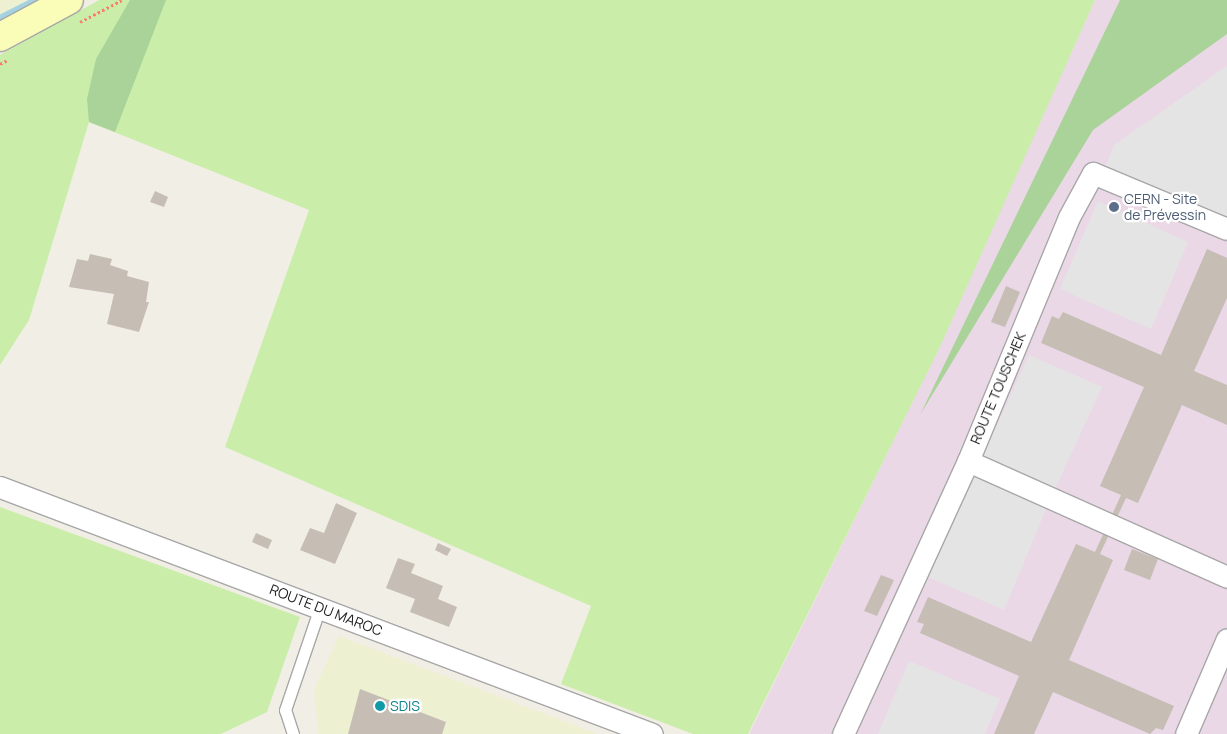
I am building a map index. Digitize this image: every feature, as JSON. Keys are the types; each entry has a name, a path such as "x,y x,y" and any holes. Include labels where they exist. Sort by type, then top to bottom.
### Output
{"main road":[{"path":"0,37 69,0"}],"street":[{"name":"ROUTE TOUSCHEK","path":"843,734 968,461 1069,217 1093,173 1227,229"},
{"path":"968,461 1227,577"},
{"name":"ROUTE DU MAROC","path":"0,487 652,734"},
{"path":"1186,734 1227,639"}],"lane":[{"path":"293,734 285,710 320,607"}],"shaded area":[{"name":"CERN - Site de Prévessin","path":"1095,0 1227,0 1227,734 749,734 906,415"},
{"path":"1227,66 1227,221 1105,168 1114,145"},
{"path":"1098,201 1188,242 1151,329 1060,289"},
{"path":"1029,355 1102,387 1055,489 983,456"},
{"path":"975,475 1046,509 1004,610 928,577"},
{"path":"909,661 1000,699 985,734 878,734"}],"green space":[{"path":"0,0 35,0 0,18"},
{"path":"99,0 1095,0 939,349 748,734 693,734 561,684 591,606 225,447 309,210 89,122 29,320 0,365 0,55"},
{"path":"130,0 166,0 115,132 89,122 87,99 96,59"},
{"path":"1120,0 1227,0 1227,34 1093,130 920,415"},
{"path":"0,507 300,617 267,712 221,734 0,734"},
{"path":"339,636 598,734 318,734 314,690"}],"building":[{"path":"155,191 168,197 164,207 150,202"},
{"path":"1207,249 1227,258 1227,298 1194,371 1227,385 1227,425 1182,405 1138,503 1126,498 1100,554 1113,560 1069,660 1174,706 1163,730 1156,728 1150,734 1053,692 1034,734 994,734 1019,676 920,633 924,624 917,622 928,597 1031,642 1076,544 1095,552 1121,495 1100,486 1144,387 1041,343 1052,316 1059,319 1063,312 1161,355"},
{"path":"90,254 112,259 110,265 128,271 127,276 149,282 146,302 149,302 139,332 107,324 114,294 69,287 77,259 88,261"},
{"path":"1006,286 1020,292 1005,327 991,322"},
{"path":"336,503 357,513 335,564 300,550 310,528 324,533"},
{"path":"256,533 272,540 268,549 252,542"},
{"path":"438,543 451,549 447,556 435,550"},
{"path":"1132,549 1158,559 1150,580 1124,570"},
{"path":"398,558 415,564 411,573 443,586 438,599 457,607 449,627 410,612 415,599 386,588"},
{"path":"881,575 894,580 877,616 864,611"},
{"name":"SDIS","path":"360,689 446,722 442,734 348,734"}],"waterway":[{"path":"0,18 35,0"}],"place":[{"name":"CERN - Site de Prévessin","path":"1114,207"},
{"name":"SDIS","path":"380,706"}]}
